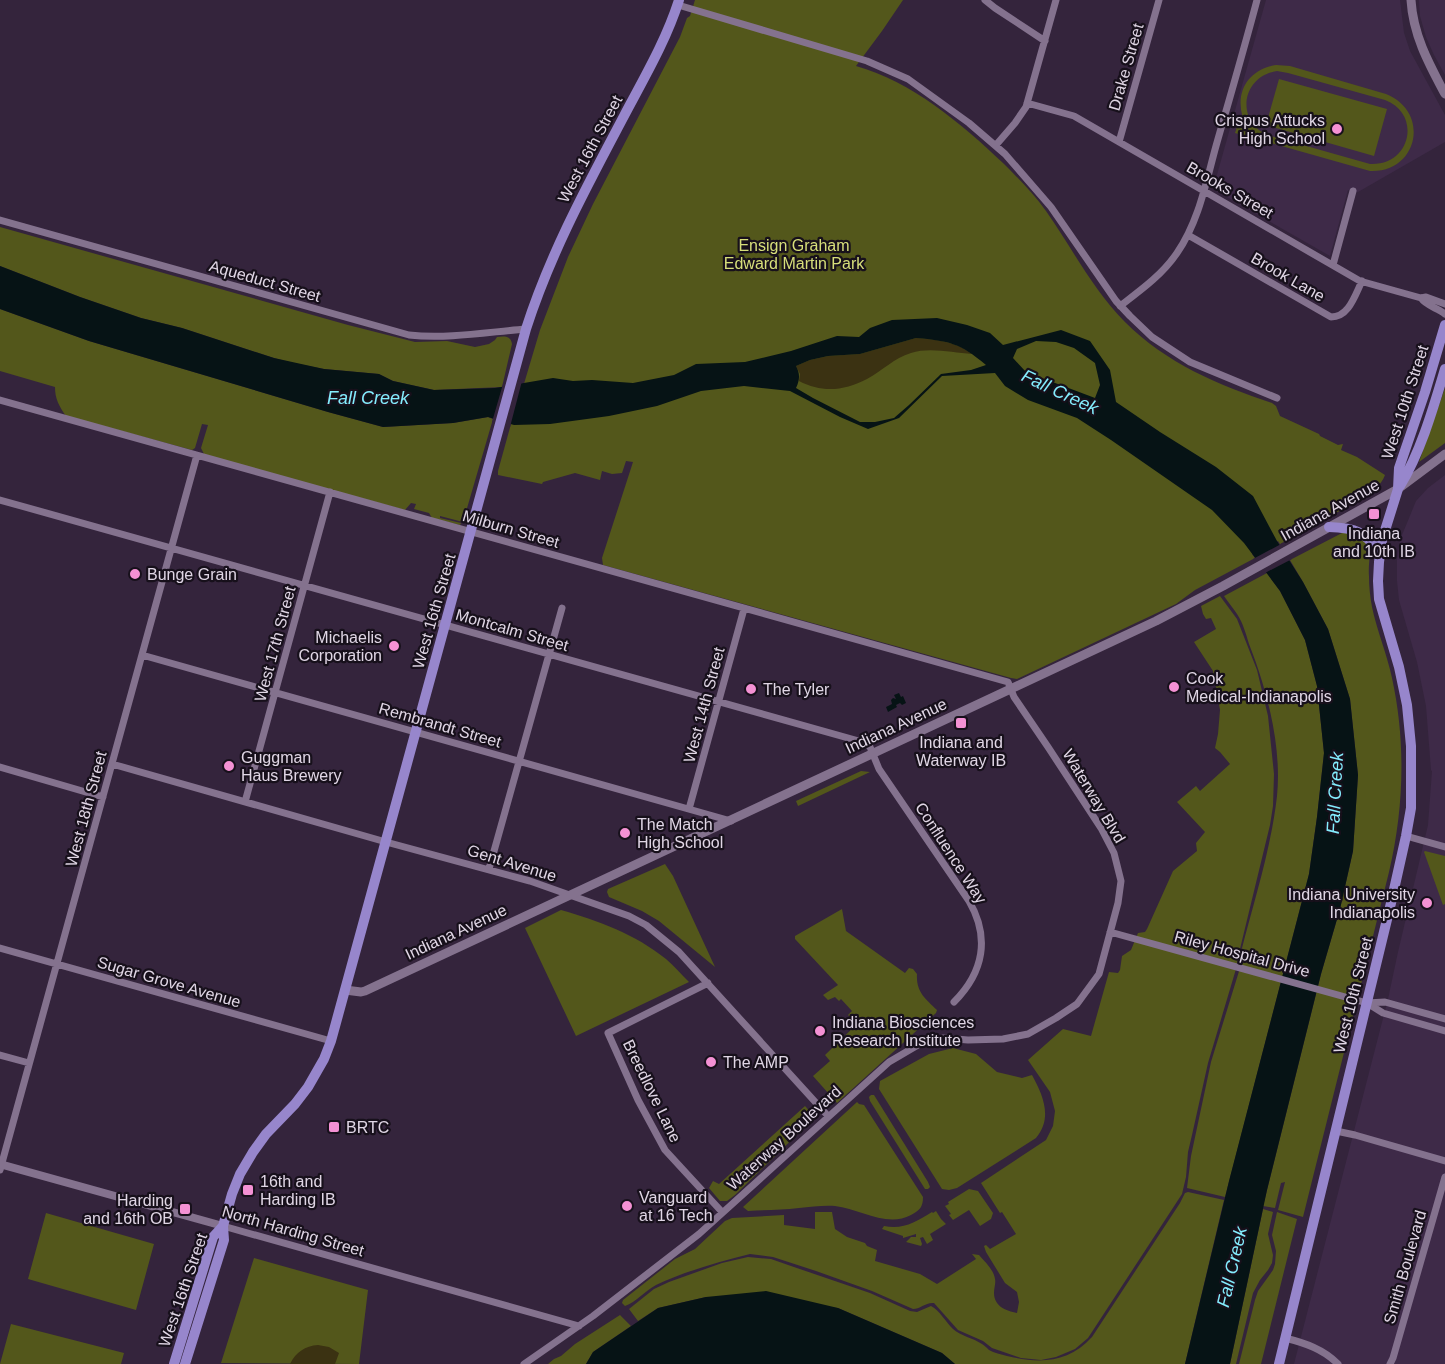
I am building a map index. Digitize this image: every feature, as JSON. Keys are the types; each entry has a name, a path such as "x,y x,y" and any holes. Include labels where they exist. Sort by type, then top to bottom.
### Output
{"main road":[{"path":"1411,0 1415,29 1421,47 1445,94"},
{"name":"West 16th Street","path":"185,1364 224,1242 223,1226 233,1191 253,1152 271,1128 305,1092 321,1065 331,1041 526,329 546,272 571,217 659,50 679,3"},
{"name":"West 10th Street","path":"1279,1364 1367,1003 1411,808 1412,782 1407,705 1399,667 1379,599 1378,577 1380,552 1398,489 1399,468 1445,325"},
{"name":"West 10th Street","path":"1398,489 1414,459 1445,369"},
{"name":"Indiana Avenue","path":"345,990 365,991 1156,621 1398,489 1445,454"},
{"path":"1329,527 1359,531 1370,539 1380,552"},
{"name":"West 16th Street","path":"174,1364 213,1237 223,1226"}],"street":[{"path":"985,0 1045,41"},
{"path":"996,145 1019,119 1027,103 1056,0"},
{"name":"Drake Street","path":"1119,142 1159,0"},
{"path":"1120,306 1161,273 1188,235 1204,191 1257,0"},
{"path":"679,3 867,61 908,80 948,107 996,145 1051,207 1120,306 1152,337 1190,362 1277,398"},
{"name":"Brooks Street","path":"1027,103 1074,116 1362,281 1445,304"},
{"path":"1332,265 1353,191"},
{"name":"Aqueduct Street","path":"0,220 409,335 460,335 526,329"},
{"name":"Brook Lane","path":"1188,235 1331,317 1340,316 1346,312 1362,281"},
{"name":"Brooks Street","path":"1421,298 1424,303 1445,314"},
{"name":"Milburn Street","path":"0,400 1008,682 1010,689"},
{"name":"West 18th Street","path":"0,1166 196,455"},
{"name":"West 17th Street","path":"245,802 330,492"},
{"name":"Montcalm Street","path":"0,500 866,743 873,754"},
{"path":"489,869 562,608"},
{"name":"West 14th Street","path":"689,809 744,609"},
{"name":"Rembrandt Street","path":"142,656 731,820"},
{"name":"Waterway Blvd","path":"889,1062 918,1045 943,1038 1003,1040 1028,1034 1077,1004 1098,974 1118,903 1121,881 1114,853 1101,828 1010,689"},
{"name":"Confluence Way","path":"873,754 879,769 969,901 978,920 981,933 980,958 972,981 954,1002"},
{"name":"Gent Avenue","path":"112,764 530,881 629,916 646,925 679,952 828,1116"},
{"path":"0,768 103,796"},
{"path":"1406,836 1445,847"},
{"name":"Riley Hospital Drive","path":"1110,932 1367,1003 1383,1013 1445,1031"},
{"name":"Sugar Grove Avenue","path":"0,948 331,1041"},
{"name":"Breedlove Lane","path":"708,983 608,1033 638,1100 665,1150 722,1212"},
{"name":"Riley Hospital Drive","path":"1367,1003 1385,1002 1445,1019"},
{"path":"0,1055 29,1063"},
{"name":"Waterway Boulevard","path":"524,1364 579,1326 699,1234 889,1062"},
{"path":"1336,1131 1445,1161"},
{"name":"North Harding Street","path":"0,1166 579,1326"},
{"name":"Smith Boulevard","path":"1390,1364 1394,1358 1445,1178"},
{"path":"1285,1338 1312,1345 1326,1353 1338,1364"}],"shaded area":[{"name":"Crispus Attucks High School","path":"1266,0 1400,0 1404,33 1410,51 1445,115 1445,142 1358,192 1348,190 1330,256 1213,189"},
{"path":"1419,0 1445,0 1445,75 1426,37 1420,16"},
{"name":"Indiana University Indianapolis","path":"1445,475 1445,1364 1294,1364 1388,999 1428,825 1432,771 1426,706 1417,662 1399,600 1397,559 1400,540 1416,501"}],"green space":[{"name":"Ensign Graham Edward Martin Park","path":"695,0 903,0 856,66 896,82 916,93 953,119 1003,163 1046,211 1113,310 1141,337 1175,361 1232,389 1272,403 1276,406 1280,416 1338,445 1343,444 1341,450 1357,457 1385,475 1381,483 1361,499 1280,544 1278,541 1252,554 1255,558 1195,590 1176,604 1017,679 603,565 602,558 633,462 626,461 622,473 612,474 602,471 600,480 575,473 542,484 498,475 498,471 540,330 568,257 680,37"},
{"path":"1276,65 1290,66 1386,94 1400,103 1409,114 1413,127 1413,140 1408,152 1399,162 1386,169 1370,171 1235,133 1237,127 1248,130 1241,108 1243,89 1255,74 1264,68","holes":["1277,71 1385,100 1397,107 1404,116 1407,127 1407,138 1403,148 1395,157 1384,162 1370,164 1271,136 1259,130 1247,112 1249,91 1255,82 1265,75"]},
{"path":"1279,79 1387,109 1374,156 1266,125"},
{"path":"0,227 415,342 447,341 475,347 489,344 497,337 507,337 512,344 502,387 434,390 393,381 379,374 324,369 274,358 182,328 141,318 0,266"},
{"path":"0,309 89,341 383,427 453,423 488,417 493,419 463,522 440,516 440,518 461,523 460,525 432,518 429,513 414,509 416,504 411,503 405,510 205,456 201,448 208,425 202,424 195,448 192,450 66,416 58,402 55,387 0,371"},
{"path":"1445,388 1445,443 1419,462"},
{"path":"1342,533 1350,533 1369,544 1371,603 1392,678 1400,726 1400,799 1389,872 1303,1217 1278,1210 1285,1182 1281,1183 1275,1208 1263,1206 1353,851 1358,775 1350,699 1328,629 1290,560"},
{"path":"1267,573 1280,591 1305,640 1317,686 1324,753 1309,874 1225,1197 1187,1188 1191,1156 1211,1062 1240,968 1241,952 1266,855 1274,816 1278,777 1272,718 1262,680 1241,621 1224,596"},
{"path":"1220,596 1237,619 1257,670 1268,716 1274,774 1270,825 1236,969 1208,1063 1188,1152 1182,1194 1088,1338 1075,1349 1056,1357 1041,1360 1021,1358 992,1348 983,1341 958,1330 934,1303 913,1309 872,1291 816,1271 773,1257 750,1254 702,1267 667,1280 652,1287 625,1306 622,1303 623,1300 675,1259 695,1249 725,1221 732,1218 784,1215 784,1225 815,1229 815,1212 832,1212 835,1229 877,1250 875,1261 920,1274 937,1284 976,1259 972,1254 979,1255 994,1276 994,1293 998,1305 1017,1313 1019,1302 1017,1292 1005,1283 984,1246 990,1249 1016,1234 981,1183 1046,1140 1053,1126 1055,1111 1050,1092 1028,1060 1063,1029 1091,1036 1109,972 1118,973 1122,956 1131,950 1138,933 1145,932 1147,929 1173,871 1197,851 1196,843 1205,832 1177,802 1196,786 1200,791 1230,764 1215,748 1220,710 1213,671 1194,642 1216,629 1211,618 1206,619 1201,606"},
{"path":"861,771 870,772 798,806 796,801"},
{"path":"1424,852 1445,856 1445,904 1443,905"},
{"path":"665,864 673,876 715,967 659,921 609,897 608,889"},
{"path":"842,909 846,931 905,973 909,968 913,969 917,974 918,986 922,994 937,1010 837,1103 813,1076 830,1061 825,1055 857,1024 848,1015 852,1011 841,999 839,1001 835,997 828,1000 823,995 838,985 795,939 795,936"},
{"path":"561,910 603,924 642,942 666,959 689,982 576,1036 525,928"},
{"path":"953,1048 976,1054 997,1072 1022,1078 1032,1075 1043,1098 1045,1115 1044,1123 1036,1138 957,1188 949,1190 942,1189 879,1089 880,1081 929,1054"},
{"path":"871,1095 874,1095 928,1182 930,1187 928,1189 925,1189 870,1101"},
{"path":"857,1102 864,1105 923,1197 919,1210 893,1220 835,1206 748,1211 743,1207"},
{"path":"805,1106 815,1117 735,1195 727,1201 720,1201 709,1188 713,1181 719,1184"},
{"path":"969,1189 978,1191 993,1213 991,1219 980,1226 969,1210 953,1220 945,1206"},
{"path":"1185,1193 1224,1200 1185,1364 955,1364 942,1353 838,1308 706,1297 658,1308 638,1321 629,1309 654,1289 722,1263 748,1257 771,1259 870,1293 910,1311 917,1312 931,1306 956,1331 993,1352 1031,1360 1063,1357 1083,1346 1092,1337"},
{"path":"1263,1209 1273,1212 1268,1234 1273,1255 1272,1263 1253,1293 1236,1364 1230,1364"},
{"path":"936,1211 946,1224 930,1234 933,1240 927,1244 923,1237 920,1238 921,1246 906,1242 911,1237 916,1237 916,1234 903,1238 903,1236 882,1229 884,1226 897,1227 909,1224"},
{"path":"1277,1212 1297,1219 1261,1364 1239,1364 1258,1291 1275,1264 1276,1251 1272,1235"},
{"path":"46,1213 154,1244 136,1310 28,1279"},
{"path":"254,1258 368,1290 359,1364 221,1363"},
{"path":"620,1315 631,1326 593,1352 586,1364 548,1364 575,1344"},
{"path":"11,1324 124,1353 121,1364 0,1364"}],"sand":[{"path":"916,338 952,344 972,354 934,350 918,351 899,358 867,379 841,388 825,389 799,381 800,374 796,366 810,360 828,356 860,354"},
{"path":"318,1345 329,1347 339,1353 335,1364 290,1364 301,1350"}],"water":[{"name":"Fall Creek","path":"0,266 141,318 182,328 274,358 324,369 379,374 393,381 434,390 495,388 553,378 633,383 674,375 696,364 745,362 791,351 837,336 859,337 870,328 892,320 937,318 990,333 1003,345 1061,330 1090,341 1110,370 1116,402 1216,467 1253,496 1328,629 1350,699 1358,775 1353,851 1267,1190 1230,1364 1185,1364 1229,1181 1309,874 1324,753 1317,686 1305,640 1280,591 1244,543 1212,510 1077,418 1028,400 1005,386 995,373 942,376 899,418 868,429 790,391 744,386 701,391 657,406 609,416 550,424 514,425 488,417 453,423 383,427 89,341 0,309","holes":["916,338 954,344 986,365 971,370 941,374 894,418 875,422 860,422 796,388 799,377 796,366 810,360 828,356 860,354","1036,341 1056,342 1074,348 1095,363 1100,385 1095,398 1026,372 1013,358 1017,349"]},
{"path":"899,693 906,703 896,705 897,707 888,712 886,707 892,704 891,700 896,699 894,695"},
{"path":"766,1291 838,1308 942,1353 955,1364 586,1364 593,1352 658,1308 706,1297"}],"pier":[{"path":"522,381 510,427 492,422 503,384"},
{"path":"1283,543 1292,559 1263,574 1253,559"}],"place":[{"name":"Crispus Attucks High School","path":"1337,129"},
{"name":"Indiana and 10th IB","path":"1374,514"},
{"name":"Bunge Grain","path":"135,574"},
{"name":"Michaelis Corporation","path":"394,646"},
{"name":"Cook Medical-Indianapolis","path":"1174,687"},
{"name":"The Tyler","path":"751,689"},
{"name":"Indiana and Waterway IB","path":"961,723"},
{"name":"Guggman Haus Brewery","path":"229,766"},
{"name":"The Match High School","path":"625,833"},
{"name":"Indiana University Indianapolis","path":"1427,903"},
{"name":"Indiana Biosciences Research Institute","path":"820,1031"},
{"name":"The AMP","path":"711,1062"},
{"name":"BRTC","path":"334,1127"},
{"name":"16th and Harding IB","path":"248,1190"},
{"name":"Vanguard at 16 Tech","path":"627,1206"},
{"name":"Harding and 16th OB","path":"185,1209"}]}
